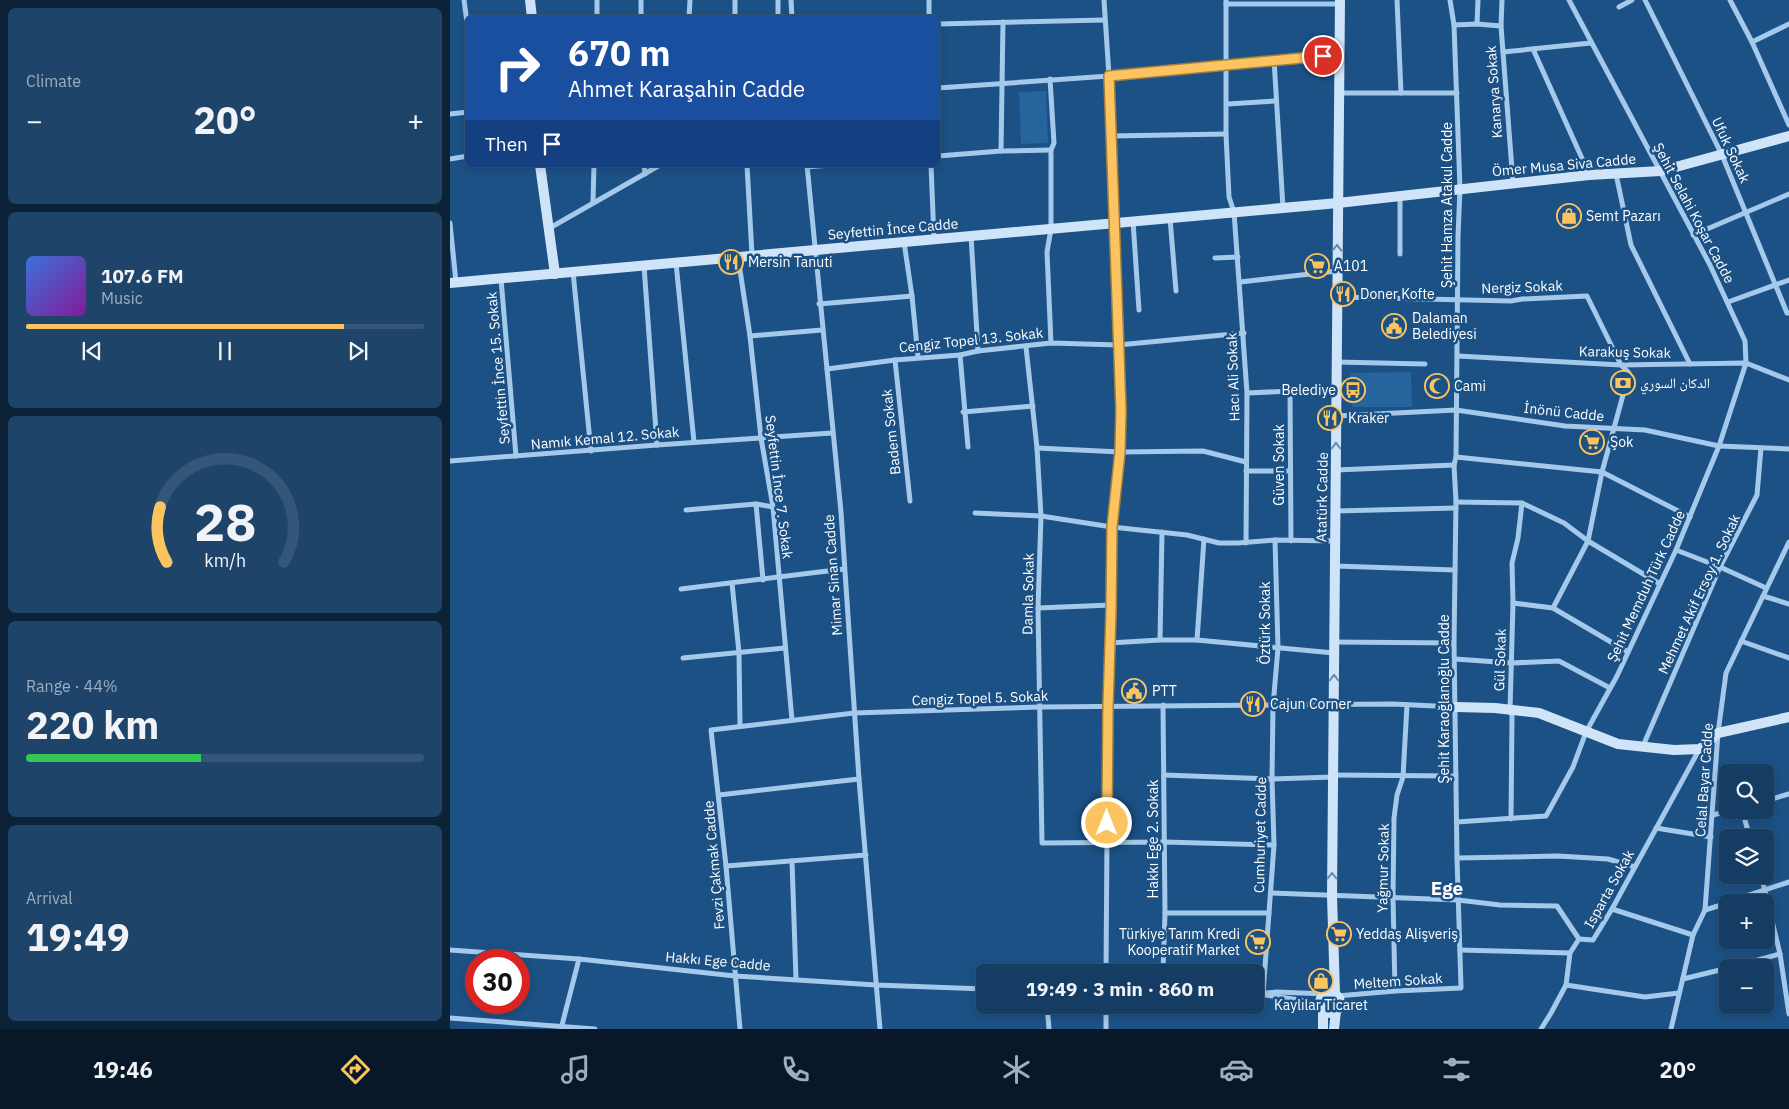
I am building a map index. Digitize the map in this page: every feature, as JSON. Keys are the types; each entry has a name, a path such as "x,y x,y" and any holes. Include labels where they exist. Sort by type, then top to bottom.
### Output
{"main road":[{"path":"530,0 532,15"},
{"name":"Atatürk Cadde","path":"1332,995 1340,2"},
{"name":"Ömer Musa Siva Cadde","path":"1338,203 1589,175 1661,171 1789,136"},
{"path":"540,167 555,274"},
{"name":"Seyfettin İnce Cadde","path":"453,283 1338,203"},
{"path":"1456,707 1510,710 1539,714 1618,744 1674,750 1700,750 1718,733 1789,717"},
{"path":"1323,1029 1323,1009 1320,1002 1332,995 1339,1005 1336,1011 1334,1029"},
{"path":"1323,1009 1330,1013 1336,1011"}],"street":[{"path":"464,0 466,15"},
{"path":"597,0 597,15"},
{"path":"641,0 641,15"},
{"path":"689,15 690,0"},
{"path":"735,0 735,15"},
{"path":"778,0 778,15"},
{"path":"791,0 792,15"},
{"path":"929,0 929,15"},
{"path":"1104,0 1109,76 1121,410 1120,452 1112,527 1108,706 1106,964"},
{"path":"1397,0 1401,94"},
{"name":"Şehit Hamza Atakul Cadde","path":"1450,0 1454,25 1460,189 1456,410"},
{"path":"1477,24 1478,0"},
{"name":"Kanarya Sokak","path":"1502,0 1502,52 1513,183"},
{"name":"Şehit Selahi Koşar Cadde","path":"1569,0 1710,265 1745,341 1746,363 1719,446"},
{"path":"1619,7 1632,0"},
{"name":"Ufuk Sokak","path":"1644,0 1722,155 1787,313 1789,313"},
{"path":"1730,0 1752,42 1789,125"},
{"path":"1226,2 1340,2"},
{"name":"Hacı Ali Sokak","path":"1226,2 1226,134 1229,197 1234,212 1247,393 1246,543"},
{"path":"940,24 1104,20"},
{"path":"1001,151 1004,22"},
{"path":"1752,42 1789,24"},
{"path":"1454,25 1501,26"},
{"path":"1502,52 1591,43"},
{"path":"1533,49 1589,175"},
{"path":"940,88 1109,76 1340,54"},
{"path":"1274,59 1283,208"},
{"path":"1050,79 1054,143 1051,150 1051,229 1047,252 1051,343"},
{"path":"1339,94 1457,94"},
{"path":"1227,104 1276,101"},
{"path":"450,114 465,112"},
{"path":"1110,136 1226,134"},
{"path":"940,156 1001,151 1051,150"},
{"path":"450,159 465,156"},
{"path":"594,167 594,202"},
{"path":"644,167 644,174"},
{"path":"548,229 656,167"},
{"path":"747,167 752,256"},
{"name":"Mimar Sinan Cadde","path":"807,167 819,304 841,512 854,714 880,1029"},
{"path":"931,167 934,239"},
{"path":"1616,173 1631,245 1690,364"},
{"path":"1693,235 1789,194"},
{"path":"1400,196 1400,254"},
{"path":"1170,218 1176,291"},
{"path":"1133,221 1139,310"},
{"path":"450,223 453,283"},
{"path":"971,236 978,352"},
{"path":"904,242 918,358"},
{"name":"Seyfettin İnce 7. Sokak","path":"738,257 750,336 761,438 772,507 792,720"},
{"path":"1215,258 1238,257"},
{"path":"676,263 694,442"},
{"path":"644,266 657,445"},
{"path":"1240,282 1337,271"},
{"path":"573,272 591,451"},
{"name":"Seyfettin İnce 15. Sokak","path":"501,279 516,456"},
{"path":"1728,302 1789,280"},
{"path":"819,304 912,296"},
{"name":"Nergiz Sokak","path":"1337,297 1511,301 1587,296 1621,365"},
{"path":"750,336 822,330"},
{"name":"Cengiz Topel 13. Sokak","path":"827,369 1051,343 1118,345 1244,333"},
{"name":"Damla Sokak","path":"1026,347 1037,448 1041,516 1038,608 1039,771 1042,843 1107,842"},
{"path":"960,355 968,447"},
{"name":"Karakuş Sokak","path":"1458,356 1621,365 1746,363 1789,380"},
{"name":"Badem Sokak","path":"895,360 910,502"},
{"path":"1336,362 1425,364"},
{"path":"1553,608 1588,541 1602,472 1629,373 1621,365"},
{"path":"1247,393 1336,389"},
{"name":"Güven Sokak","path":"1290,390 1291,541"},
{"path":"964,412 1033,406"},
{"name":"İnönü Cadde","path":"1336,416 1456,410 1565,426 1645,430 1719,446 1789,449"},
{"name":"Şehit Karaoğlanoğlu Cadde","path":"1456,410 1456,457 1454,465 1456,505 1454,644 1461,988"},
{"name":"Namık Kemal 12. Sokak","path":"450,461 832,433"},
{"name":"Şehit Memduh Türk Cadde","path":"1511,819 1546,816 1573,767 1586,732 1628,652 1676,550 1719,446"},
{"path":"1037,448 1120,452 1203,451 1246,462"},
{"name":"Mehmet Akif Ersoy 1. Sokak","path":"1642,746 1720,567 1757,495 1761,448"},
{"path":"1456,457 1602,472 1690,517"},
{"path":"1336,470 1454,465"},
{"path":"1246,471 1290,470"},
{"path":"1335,512 1522,503 1564,523 1588,541 1660,584"},
{"name":"Gül Sokak","path":"1511,819 1512,563 1518,538 1522,503"},
{"path":"756,504 763,580"},
{"path":"686,510 756,504 772,507"},
{"path":"975,513 1041,516 1112,527 1187,535 1219,542 1246,543 1275,540 1335,541"},
{"path":"1160,640 1162,532"},
{"path":"1197,640 1204,540"},
{"name":"Öztürk Sokak","path":"1273,706 1278,648 1275,540"},
{"name":"Celal Bayar Cadde","path":"1671,1029 1693,935 1705,910 1718,733 1726,673 1789,542"},
{"path":"1676,550 1766,588"},
{"path":"1335,566 1455,570"},
{"path":"681,590 844,569"},
{"path":"732,583 739,653 740,726"},
{"path":"1763,596 1789,604"},
{"path":"1513,603 1553,608 1628,652"},
{"path":"1038,608 1111,606"},
{"path":"1109,643 1197,640 1334,653"},
{"path":"1741,641 1789,658"},
{"path":"1334,642 1454,644"},
{"path":"683,658 785,648"},
{"path":"1455,659 1512,663 1559,662 1610,688"},
{"name":"Cengiz Topel 5. Sokak","path":"711,730 854,714 1040,707 1163,705 1407,705 1456,707"},
{"name":"Hakkı Ege 2. Sokak","path":"1163,705 1165,913 1163,964"},
{"name":"Yağmur Sokak","path":"1395,991 1394,818 1397,794 1404,777 1407,705"},
{"name":"Cumhuriyet Cadde","path":"1264,980 1274,846 1272,779 1273,706"},
{"name":"Fevzi Çakmak Cadde","path":"711,730 726,866 740,1029"},
{"name":"Isparta Sokak","path":"1541,1029 1566,985 1570,953 1579,939 1593,940 1700,750"},
{"path":"1164,775 1272,779 1333,776 1456,776"},
{"path":"719,795 859,779"},
{"path":"1774,798 1789,794"},
{"path":"1713,815 1719,813"},
{"path":"1457,822 1511,819"},
{"path":"1656,828 1711,837"},
{"path":"1107,842 1274,846"},
{"path":"726,866 866,855"},
{"path":"1457,858 1558,856 1608,860 1635,867"},
{"path":"792,861 796,979"},
{"path":"1753,894 1789,882"},
{"path":"1763,884 1780,954 1789,1014"},
{"path":"1271,893 1458,900 1500,906 1557,906 1579,939"},
{"path":"1705,910 1719,905"},
{"path":"1612,909 1693,935"},
{"path":"1165,913 1269,913"},
{"name":"Hakkı Ege Cadde","path":"450,950 579,959 735,976 876,985 976,989"},
{"path":"1460,950 1570,953"},
{"path":"1761,959 1780,954"},
{"path":"562,1027 579,959"},
{"path":"1683,980 1719,970"},
{"path":"1566,985 1645,997 1680,993"},
{"name":"Meltem Sokak","path":"1332,995 1461,988"},
{"path":"1264,994 1277,992 1332,995"},
{"path":"1264,994 1306,1001 1323,1009"},
{"path":"1048,1014 1049,1029"},
{"path":"1106,1014 1106,1029"},
{"path":"450,1018 595,1029"}],"shaded area":[{"path":"1046,91 1048,143 1021,144 1019,92"},
{"path":"1411,372 1412,407 1352,407 1350,373"}],"place":[{"name":"Semt Pazarı","path":"1569,216"},
{"name":"Mersin Tanuti","path":"731,262"},
{"name":"A101","path":"1317,266"},
{"name":"Doner Kofte","path":"1343,294"},
{"name":"Dalaman Belediyesi","path":"1394,326"},
{"name":"الدكان السوري","path":"1623,383"},
{"name":"Cami","path":"1437,386"},
{"name":"Belediye","path":"1353,390"},
{"name":"Kraker","path":"1330,418"},
{"name":"Şok","path":"1592,442"},
{"name":"PTT","path":"1134,691"},
{"name":"Cajun Corner","path":"1253,704"},
{"name":"Yeddaş Alişveriş","path":"1339,934"},
{"name":"Türkiye Tarım Kredi Kooperatif Market","path":"1258,942"},
{"name":"Kaylılar Ticaret","path":"1321,981"}],"district":[{"name":"Ege","path":"1447,888"}],"route":[{"path":"1107,823 1112,527 1120,452 1121,410 1109,76 1274,59 1323,56"}]}
